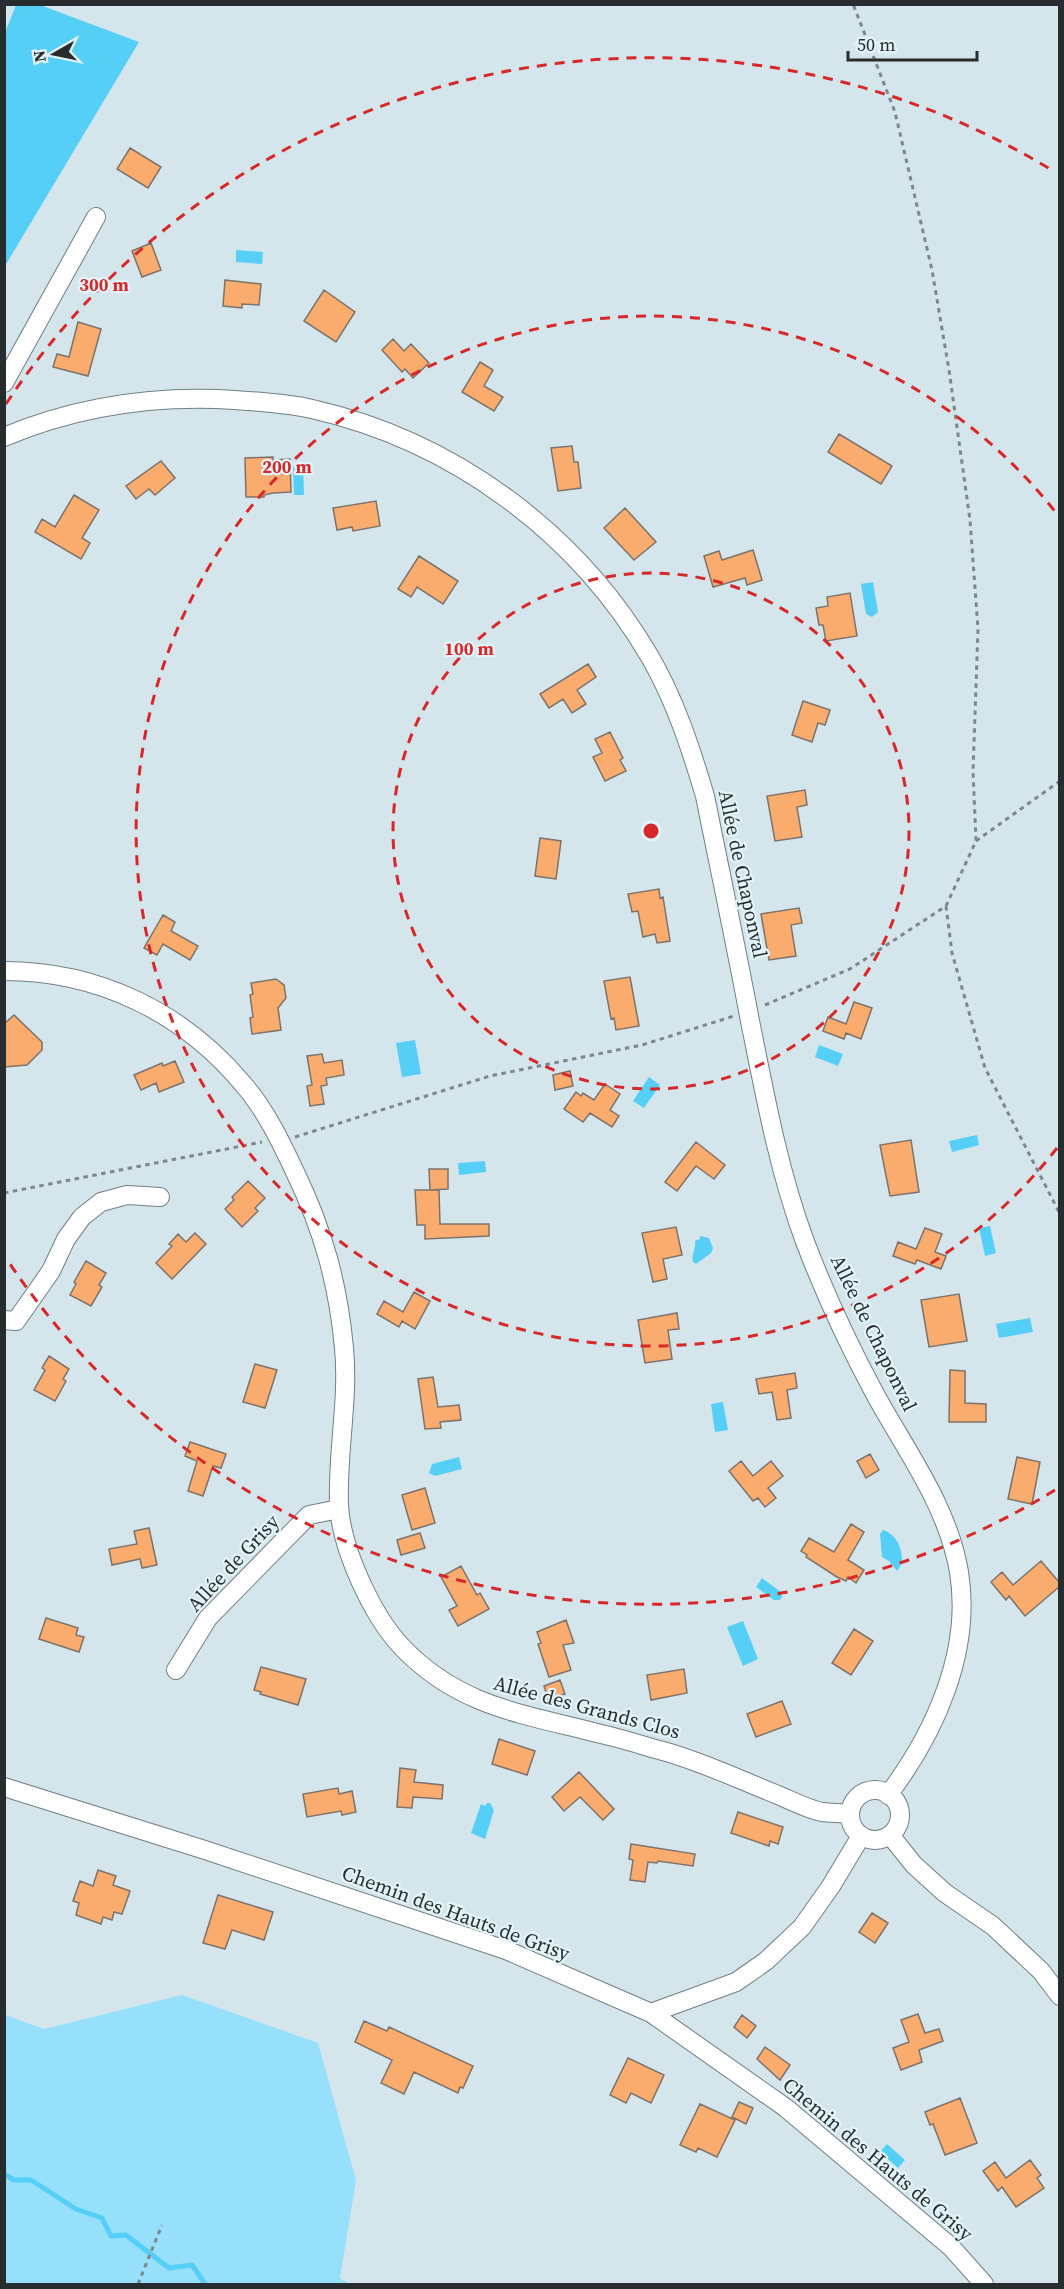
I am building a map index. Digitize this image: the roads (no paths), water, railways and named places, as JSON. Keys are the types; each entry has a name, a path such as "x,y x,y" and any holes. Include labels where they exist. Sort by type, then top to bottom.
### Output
{"street":[{"path":"4,382 96,217"},
{"name":"Allée de Chaponval","path":"4,437 77,413 126,402 178,398 267,402 310,408 339,416 396,436 448,460 500,492 554,536 581,564 627,621 666,687 694,759 705,796 770,1122 804,1238 836,1315 875,1394 924,1479 944,1521 959,1573 962,1624 958,1652 950,1678 926,1733 888,1795"},
{"name":"Allée des Grands Clos","path":"4,970 68,976 100,984 166,1017 191,1033 246,1086 279,1139 307,1197 325,1243 340,1310 346,1387 339,1509 357,1575 373,1606 400,1646 435,1676 471,1698 511,1713 688,1758 820,1812 850,1814"},
{"path":"4,1335 10,1320 51,1271 66,1239 82,1217 101,1202 127,1195 160,1197"},
{"name":"Allée de Grisy","path":"176,1670 208,1618 309,1515 339,1509"},
{"name":"Chemin des Hauts de Grisy","path":"4,1787 216,1853 506,1950 651,2013 786,2108 951,2247 984,2284"},
{"path":"874,1791 888,1795 898,1807 899,1822 890,1835 876,1840 861,1836 852,1824 850,1814 854,1802 866,1792 874,1791"},
{"path":"890,1835 914,1864 945,1893 993,1926 1041,1971 1059,1996"},
{"path":"651,2013 736,1982 766,1961 802,1927 831,1886 861,1836"}],"waterway":[{"path":"4,2174 14,2180 31,2180 76,2209 102,2218 111,2236 126,2235 169,2268 192,2265 205,2284"}]}
